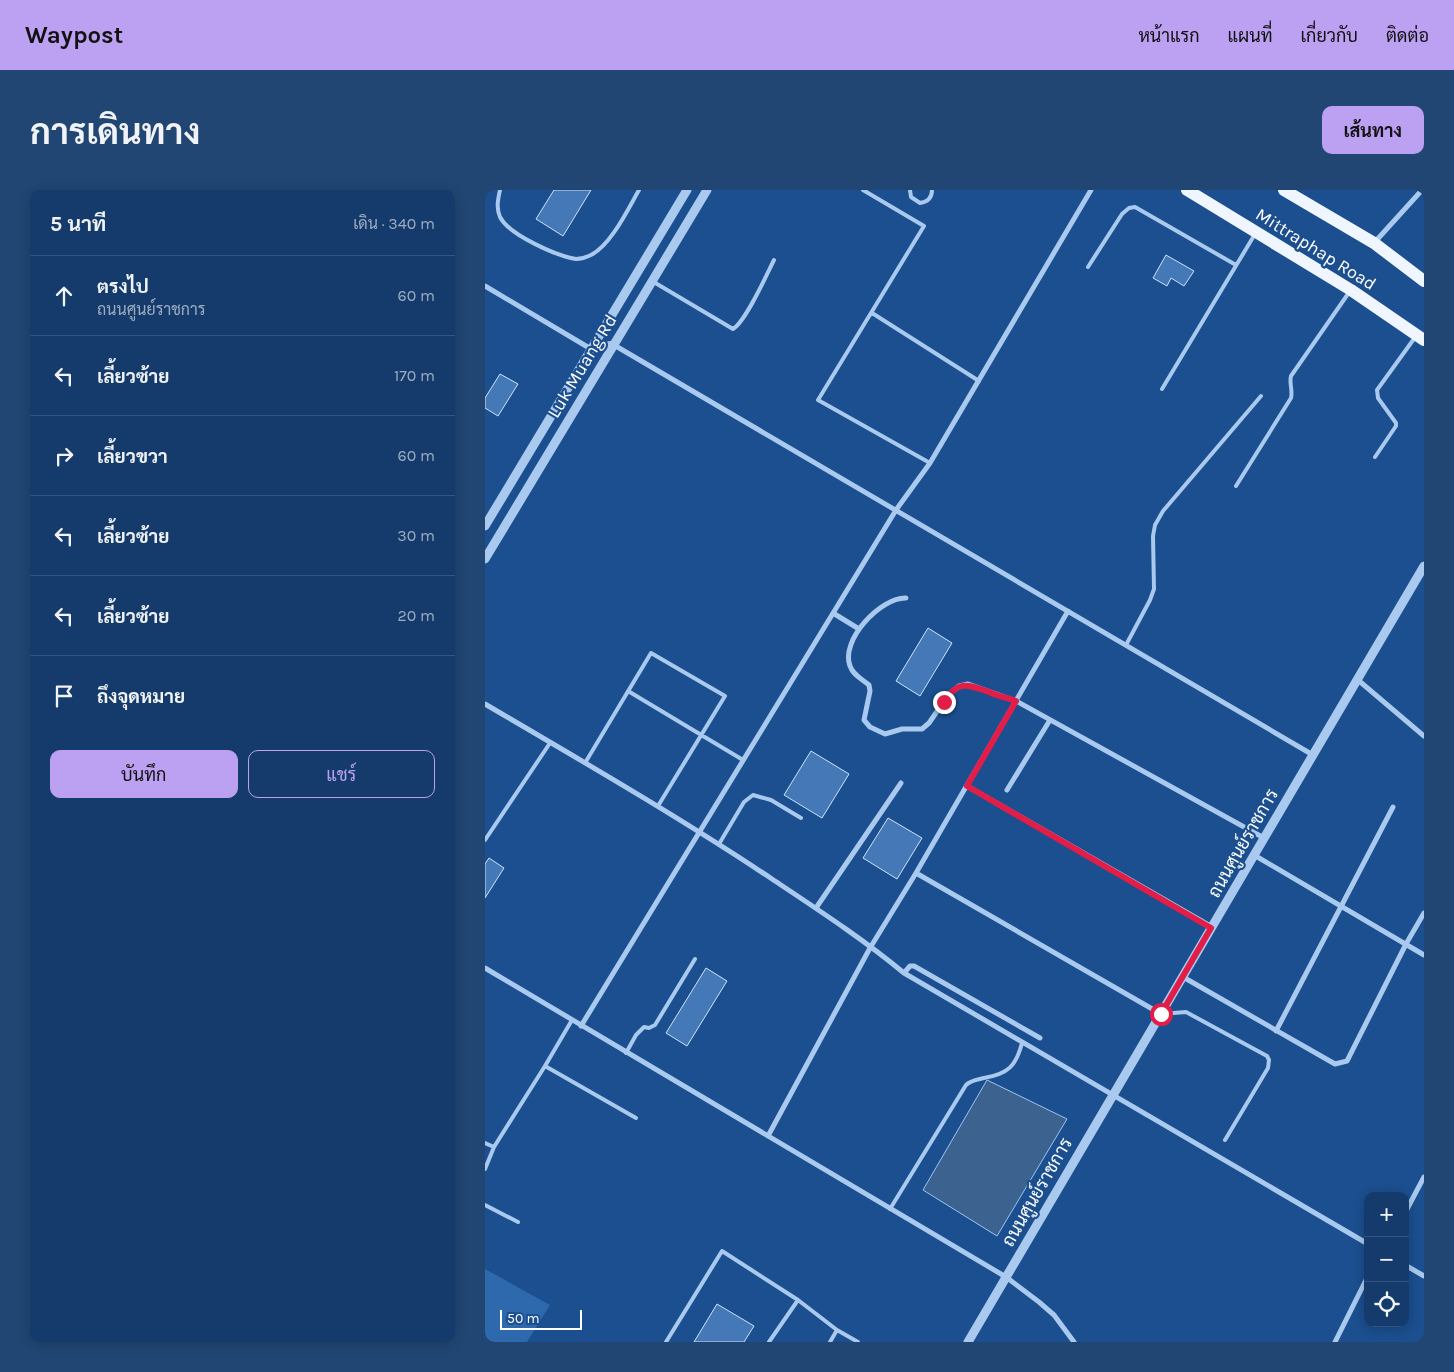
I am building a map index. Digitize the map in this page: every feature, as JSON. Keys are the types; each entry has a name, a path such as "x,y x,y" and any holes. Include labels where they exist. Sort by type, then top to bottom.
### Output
{"main road":[{"name":"Mittraphap Road","path":"1187,190 1351,290 1420,338"},
{"name":"Mittraphap Road","path":"1284,190 1373,243 1421,276"}],"street":[{"name":"Luk Muang Rd","path":"485,526 687,190"},
{"name":"Luk Muang Rd","path":"485,559 707,190"},
{"path":"581,1026 896,510 930,463 1091,190"},
{"path":"1373,243 1422,190"},
{"path":"485,286 591,349 614,344 1313,755"},
{"name":"ถนนศูนย์ราชการ","path":"968,1342 1424,566"},
{"path":"906,598 898,598 879,609 859,630 850,651 849,661 855,675 869,684 870,692 864,720 870,727 885,734 902,729 921,729 929,723 949,694 959,686 968,684 1016,701 1264,838"},
{"path":"768,1136 870,948 916,874 1068,611"},
{"path":"833,613 859,630"},
{"path":"1357,680 1424,736"},
{"path":"485,704 701,832 816,908 904,974 1364,1242"},
{"path":"1007,790 1050,720"},
{"path":"816,908 901,783"},
{"path":"967,786 1211,928"},
{"path":"1276,1031 1393,807"},
{"path":"1254,855 1424,955"},
{"path":"916,874 1161,1014"},
{"path":"1183,977 1335,1064 1347,1061 1424,914"},
{"path":"904,974 910,966 914,966 1040,1038"},
{"path":"485,968 1006,1277 1054,1316 1074,1342"},
{"path":"1409,1205 1424,1177"},
{"path":"1409,1267 1424,1276"},
{"path":"1335,1342 1365,1282"}],"lane":[{"path":"500,190 497,202 499,215 504,223 512,230 556,254 578,259 591,256 605,243 639,190"},
{"path":"863,190 924,226 818,400 930,463"},
{"path":"910,190 911,197 920,202 927,201 931,196 932,190"},
{"path":"1088,268 1122,214 1129,208 1135,207 1236,265"},
{"path":"1162,389 1256,232"},
{"path":"652,281 733,329 738,326 746,314 774,260"},
{"path":"1236,486 1291,398 1293,393 1289,382 1291,376 1351,290"},
{"path":"872,314 979,381"},
{"path":"1375,457 1396,426 1396,423 1378,398 1377,390 1420,338"},
{"path":"1126,645 1154,589 1153,536 1155,524 1163,511 1261,396"},
{"path":"585,763 651,653 725,696 658,806"},
{"path":"628,691 743,760"},
{"path":"485,840 550,742"},
{"path":"719,844 743,802 753,795 771,800 801,818"},
{"path":"626,1053 639,1031 644,1027 649,1028 655,1025 695,959"},
{"path":"1161,1014 1186,1012 1267,1056 1269,1060 1268,1068 1225,1140"},
{"path":"485,1169 494,1147 572,1020"},
{"path":"890,1209 966,1085 970,1081 997,1075 1007,1069 1017,1061 1021,1043"},
{"path":"545,1066 635,1118"},
{"path":"485,1143 494,1147"},
{"path":"485,1205 518,1222"},
{"path":"666,1342 722,1252 798,1300 837,1330 858,1342"},
{"path":"769,1342 798,1300"},
{"path":"830,1342 837,1330"}],"shaded area":[{"path":"987,1080 1067,1119 997,1236 923,1190"},
{"path":"485,1269 550,1305 527,1342 485,1342"}],"building":[{"path":"554,190 591,190 563,236 536,219"},
{"path":"1166,255 1194,271 1184,286 1171,278 1167,286 1153,278"},
{"path":"500,374 518,384 498,416 485,408 485,398"},
{"path":"928,628 952,643 920,696 896,681"},
{"path":"811,751 849,774 822,818 784,795"},
{"path":"888,818 922,838 897,879 863,858"},
{"path":"489,858 504,868 485,898 485,864"},
{"path":"706,968 727,981 687,1046 666,1033"},
{"path":"717,1304 754,1326 744,1342 694,1342"}],"route":[{"path":"944,702 949,694 959,686 968,684 1016,701 967,786 1211,928 1161,1014"}]}
